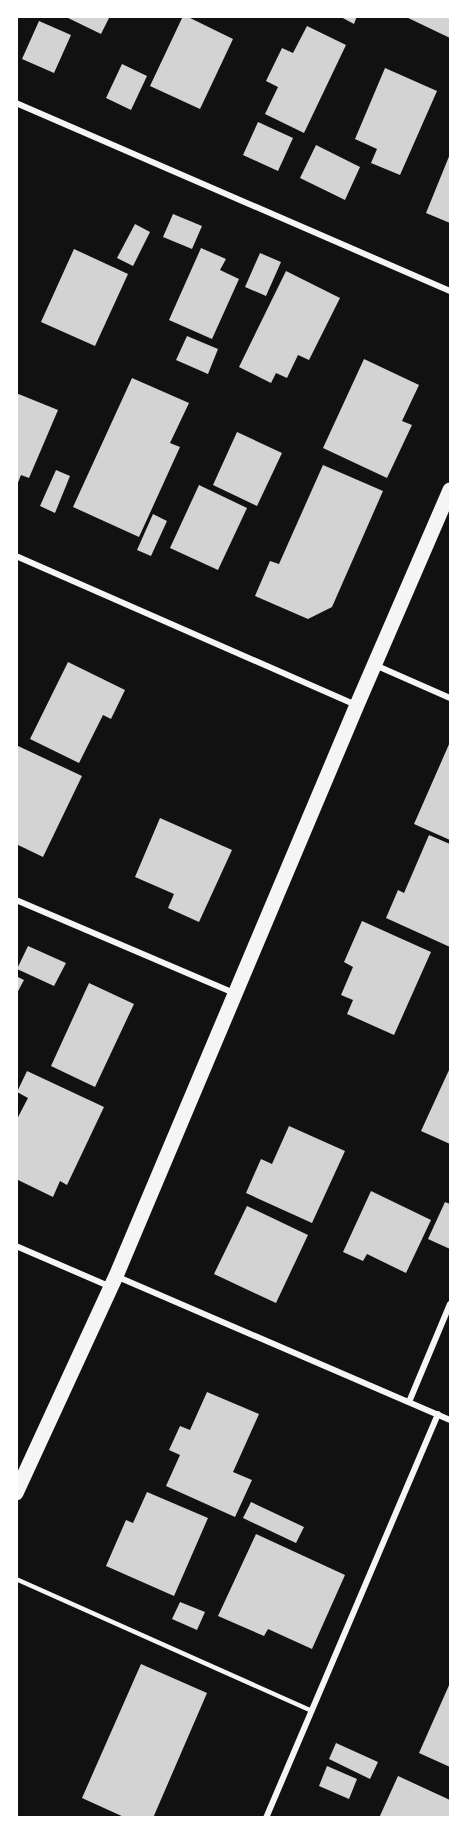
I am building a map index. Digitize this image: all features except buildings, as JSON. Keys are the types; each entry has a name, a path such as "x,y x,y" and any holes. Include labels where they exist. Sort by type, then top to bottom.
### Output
{"main road":[{"path":"16,1492 114,1282 450,490"}],"street":[{"path":"16,103 450,291"},
{"path":"16,556 357,705"},
{"path":"374,665 450,698"},
{"path":"16,900 235,994"},
{"path":"16,1246 114,1282 450,1420"},
{"path":"408,1402 450,1304"},
{"path":"266,1818 438,1414"}],"lane":[{"path":"16,1579 312,1710"}]}
